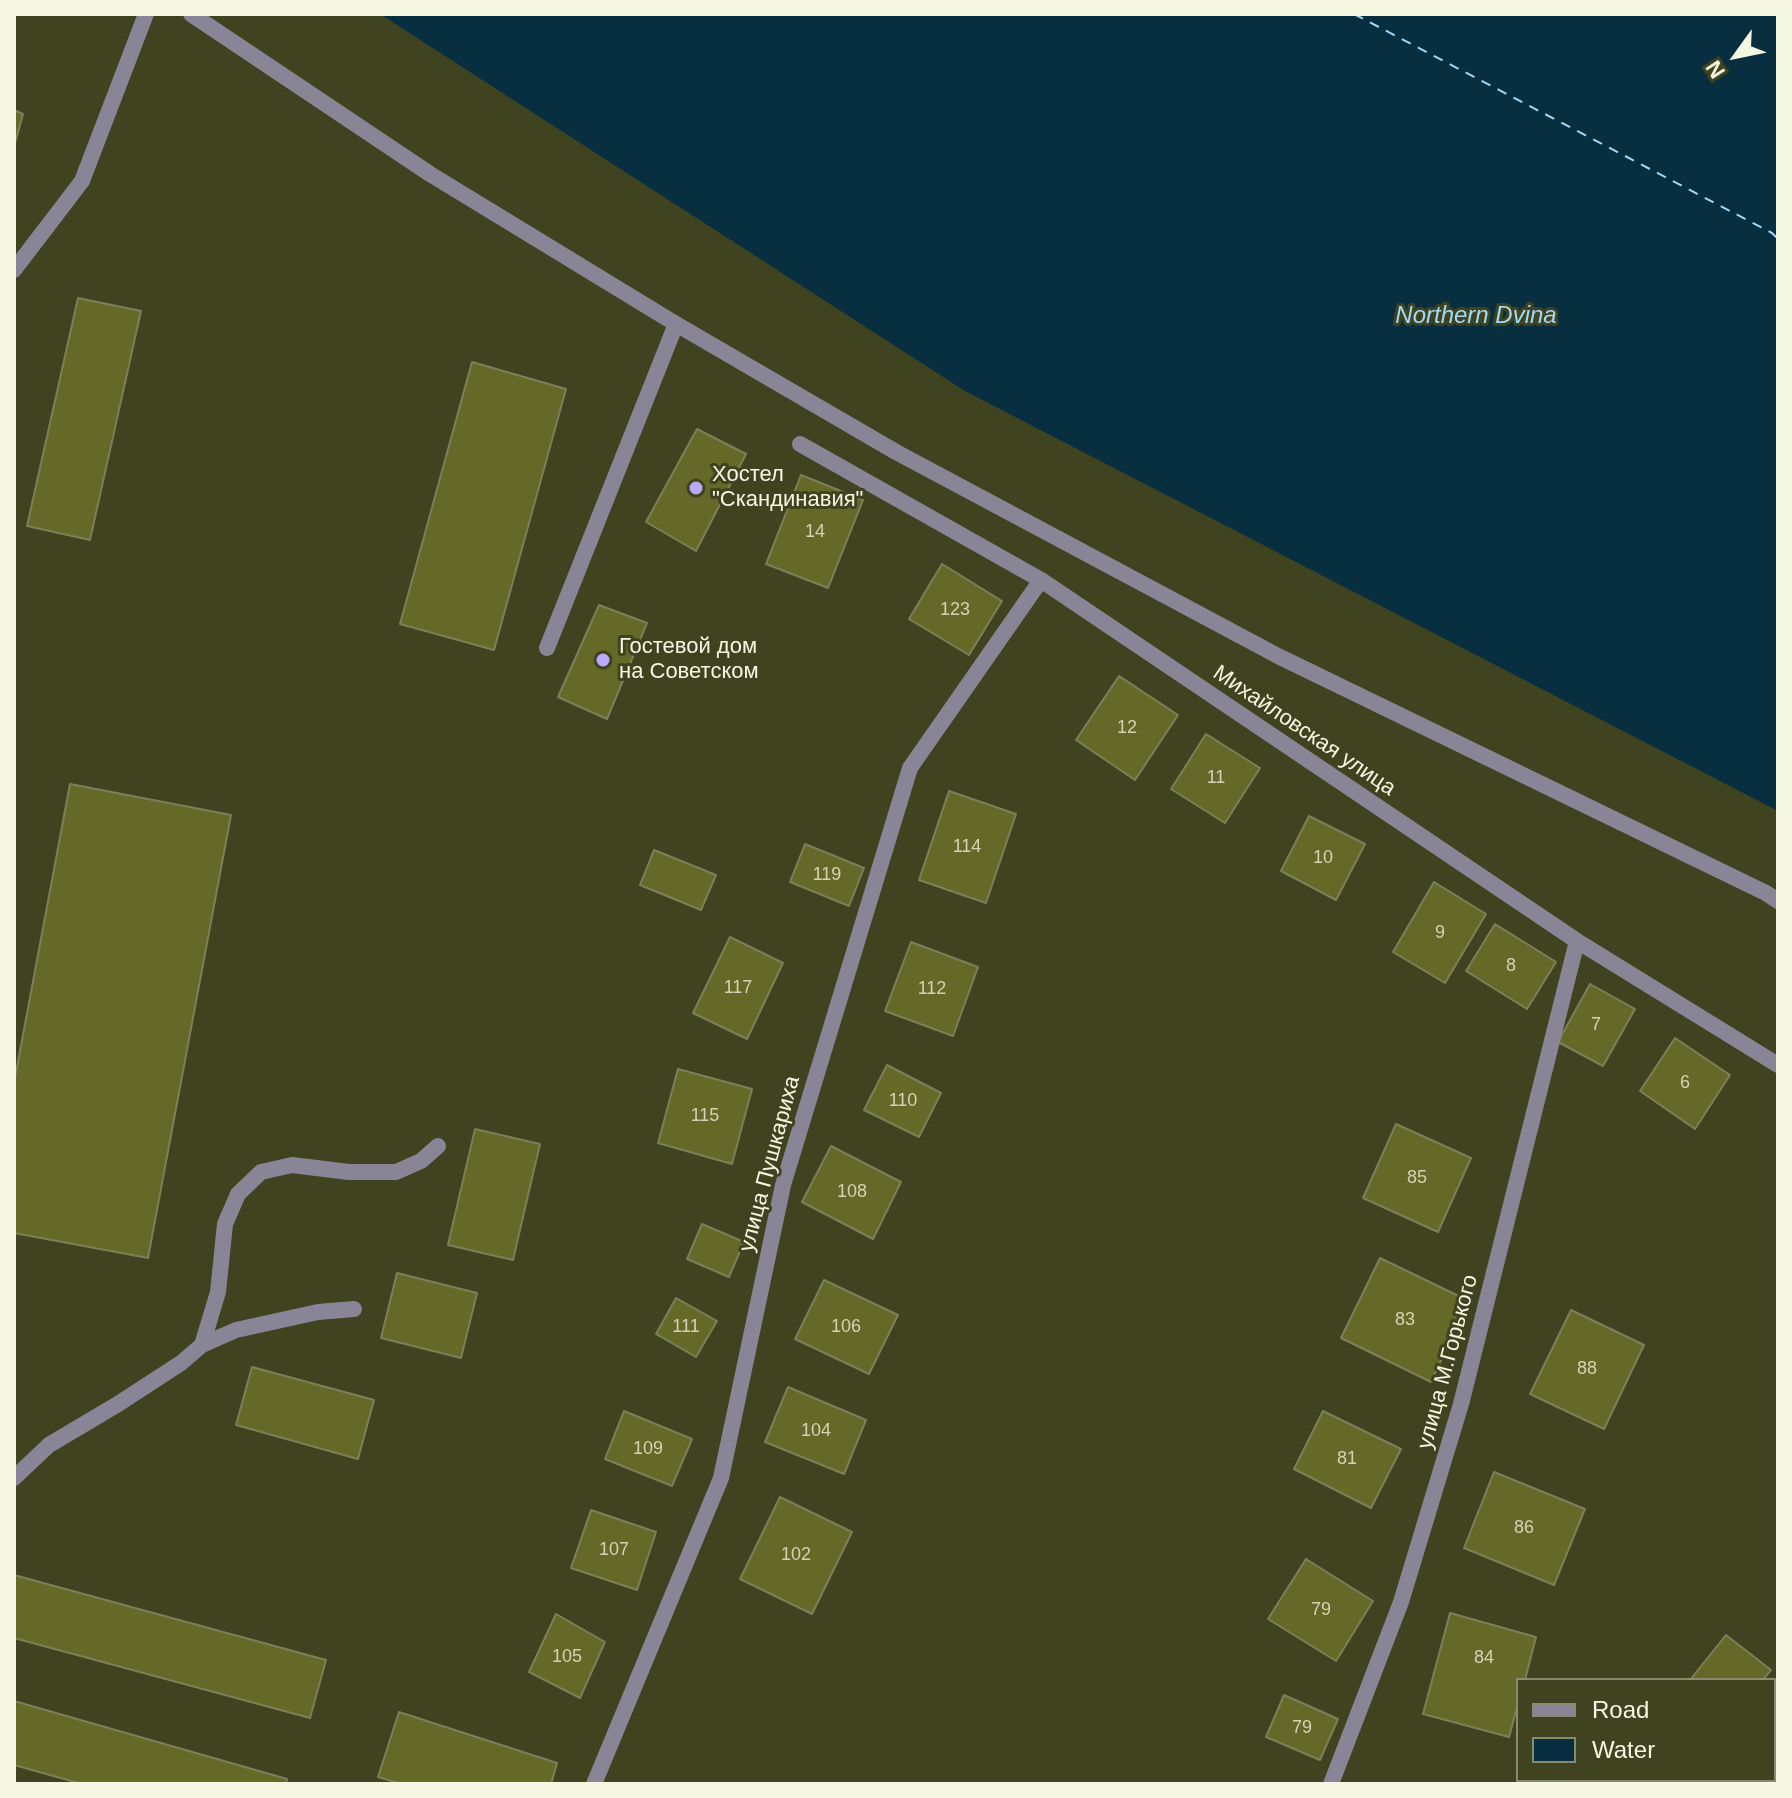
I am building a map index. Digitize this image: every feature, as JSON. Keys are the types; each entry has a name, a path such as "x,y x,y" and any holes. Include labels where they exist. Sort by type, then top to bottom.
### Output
{"street":[{"path":"14,270 82,181 146,14"},
{"path":"191,14 430,174 676,324 896,452 1278,656 1778,901"},
{"path":"547,648 676,324"},
{"name":"Михайловская улица","path":"800,444 1041,580 1577,941 1778,1065"},
{"name":"улица Пушкариха","path":"594,1784 721,1478 783,1185 910,768 1041,580"},
{"name":"улица М.Горького","path":"1331,1784 1401,1602 1461,1404 1577,941"},
{"path":"202,1345 218,1292 225,1224 238,1194 261,1172 292,1165 349,1172 396,1172 421,1161 438,1146"},
{"path":"14,1478 49,1445 181,1363 202,1345 236,1330 318,1312 354,1309"}],"water":[{"name":"Northern Dvina","path":"380,14 1778,14 1778,811 965,391"}],"building":[{"path":"14,110 23,114 14,147"},
{"path":"78,298 141,311 90,540 27,526"},
{"path":"472,362 566,389 494,650 400,624"},
{"name":"Хостел \"Скандинавия\"","path":"697,429 746,454 696,551 646,522"},
{"path":"801,475 863,500 828,588 766,564"},
{"path":"942,564 1002,601 969,655 909,619"},
{"name":"Гостевой дом на Советском","path":"599,605 647,623 607,719 558,697"},
{"path":"1119,676 1178,715 1135,780 1076,740"},
{"path":"1206,734 1260,768 1225,823 1171,789"},
{"path":"70,784 231,815 148,1258 14,1233 14,1083"},
{"path":"949,791 1016,814 986,903 919,880"},
{"path":"1309,816 1365,844 1336,900 1281,871"},
{"path":"805,844 864,868 849,906 790,882"},
{"path":"654,850 716,875 701,910 640,885"},
{"path":"1434,882 1486,914 1445,983 1393,952"},
{"path":"1495,924 1556,962 1527,1009 1466,971"},
{"path":"730,937 783,963 747,1039 693,1013"},
{"path":"911,942 978,967 953,1036 885,1011"},
{"path":"1590,984 1635,1009 1603,1066 1558,1042"},
{"path":"1675,1038 1730,1075 1695,1129 1640,1091"},
{"path":"887,1065 941,1093 919,1137 864,1110"},
{"path":"678,1069 752,1089 732,1164 658,1143"},
{"path":"1396,1124 1471,1158 1438,1232 1363,1198"},
{"path":"475,1129 540,1144 513,1260 448,1245"},
{"path":"831,1146 901,1182 873,1239 802,1202"},
{"path":"702,1224 744,1242 729,1277 687,1259"},
{"path":"1380,1258 1469,1301 1431,1382 1341,1338"},
{"path":"397,1273 477,1293 461,1358 381,1338"},
{"path":"824,1280 898,1315 869,1374 795,1339"},
{"path":"676,1298 717,1321 696,1357 656,1334"},
{"path":"1571,1310 1644,1345 1604,1429 1530,1394"},
{"path":"252,1367 374,1400 358,1459 236,1425"},
{"path":"788,1387 866,1420 844,1474 765,1442"},
{"path":"624,1411 692,1439 672,1486 605,1459"},
{"path":"1323,1411 1401,1449 1371,1508 1294,1469"},
{"path":"1494,1472 1585,1509 1554,1585 1464,1548"},
{"path":"780,1497 852,1532 812,1614 740,1579"},
{"path":"591,1510 656,1532 637,1590 571,1568"},
{"path":"1306,1559 1373,1601 1336,1661 1268,1619"},
{"path":"14,1575 326,1660 310,1718 14,1638"},
{"path":"1450,1613 1536,1637 1526,1678 1516,1678 1516,1711 1509,1737 1423,1714"},
{"path":"556,1614 605,1642 580,1698 529,1672"},
{"path":"1726,1635 1771,1670 1765,1678 1692,1678"},
{"path":"1284,1695 1338,1719 1320,1760 1266,1737"},
{"path":"14,1701 287,1779 286,1784 82,1784 14,1765"},
{"path":"399,1712 557,1763 551,1784 401,1784 378,1777"}],"ferry route":[{"path":"1354,14 1772,233 1778,239"}],"place":[{"name":"Хостел \"Скандинавия\"","path":"696,488"},
{"name":"Гостевой дом на Советском","path":"603,660"}]}
